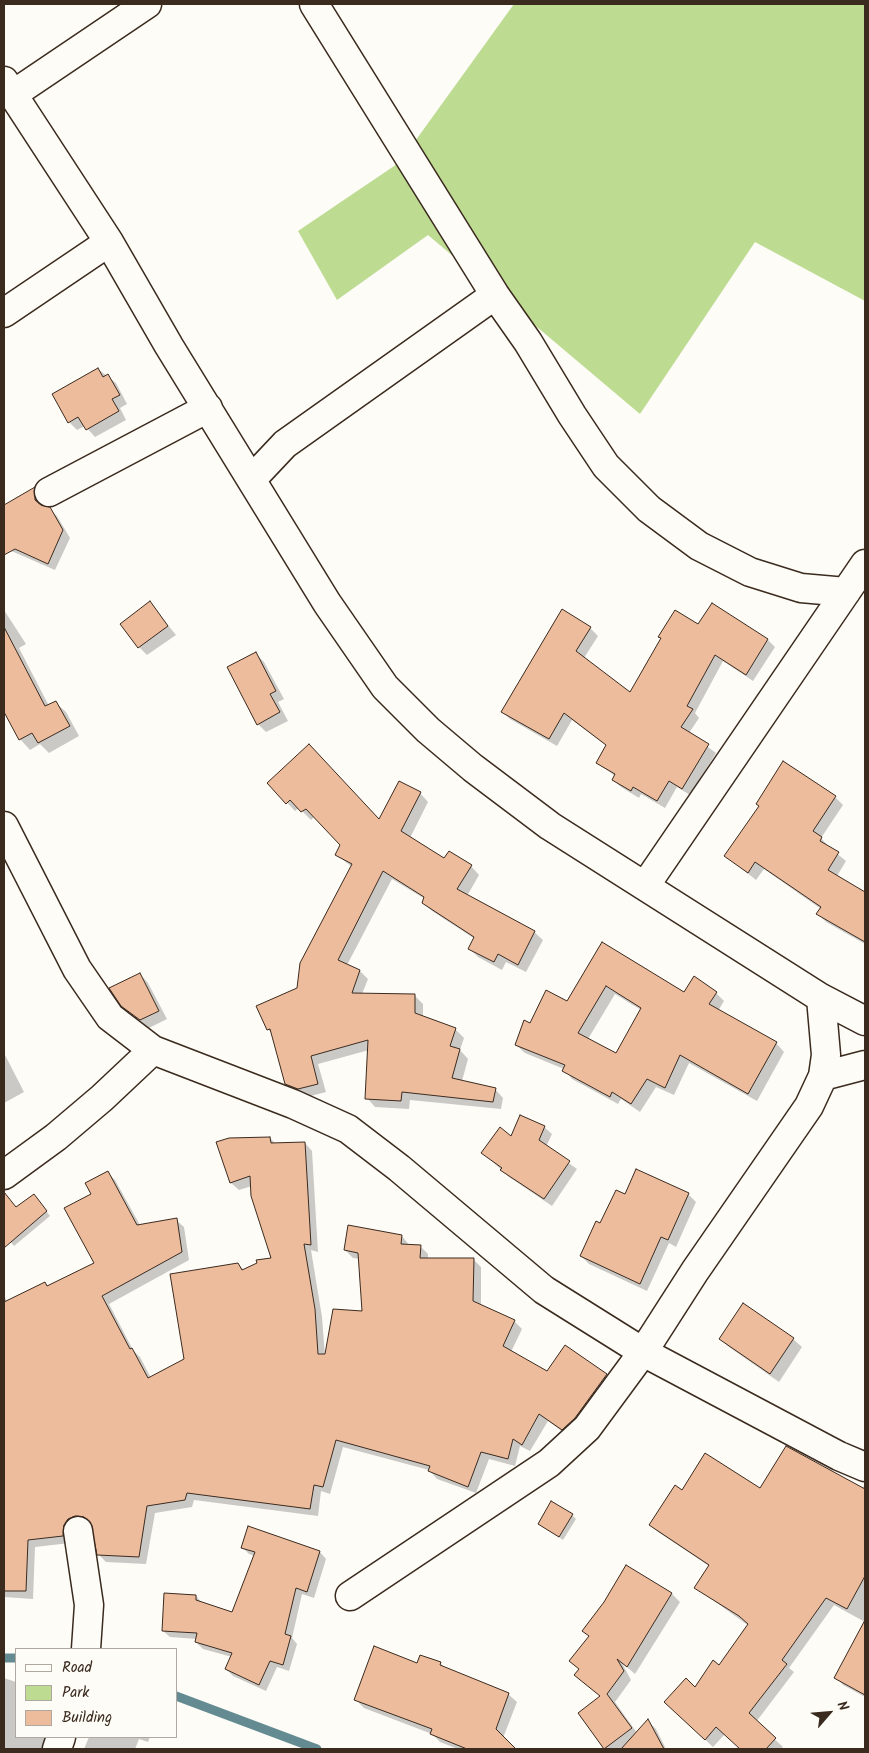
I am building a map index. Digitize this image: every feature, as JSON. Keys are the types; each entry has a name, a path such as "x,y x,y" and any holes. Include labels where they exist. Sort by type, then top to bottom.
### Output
{"street":[{"path":"147,4 8,88 110,242 169,346 327,603 385,687 428,730 472,768 550,826 821,998 865,1022"},
{"path":"314,4 495,295 528,342 606,466 649,509 699,546 750,572 801,588 846,592"},
{"path":"4,313 110,242"},
{"path":"252,479 285,444 495,295"},
{"path":"49,492 208,408"},
{"path":"645,886 865,566"},
{"path":"4,826 77,969 110,1017 153,1050 293,1104 348,1129 399,1168 544,1290 643,1352 865,1468"},
{"path":"350,1596 549,1463 587,1428 643,1352 695,1271 809,1106 823,1076 825,1034 821,998"},
{"path":"4,1175 63,1131 153,1050"},
{"path":"823,1076 865,1064"},
{"path":"78,1531 89,1606 86,1648"}],"green space":[{"path":"514,4 865,4 865,301 755,242 640,414 428,235 337,300 298,231 400,162"}],"building":[{"path":"98,368 103,377 108,374 120,395 112,399 119,411 86,430 78,417 68,423 52,394"},
{"path":"35,487 35,500 41,505 50,507 63,530 48,564 15,549 4,555 4,505"},
{"path":"150,601 168,626 138,648 120,624"},
{"path":"712,603 768,639 746,675 715,655 687,706 693,709 681,727 709,744 682,789 669,781 657,801 633,787 631,791 612,780 615,774 596,763 606,745 564,713 549,739 501,712 562,609 591,627 576,651 630,692 661,638 658,637 675,610 698,624"},
{"path":"4,627 45,706 56,701 70,726 38,743 32,733 19,740 4,712"},
{"path":"256,652 276,691 270,694 280,712 257,725 227,667"},
{"path":"309,744 379,819 399,781 421,792 401,831 444,858 449,851 472,865 457,889 535,931 518,965 498,954 494,962 468,949 474,937 422,903 424,897 383,871 338,960 360,970 352,993 415,994 415,1013 456,1028 450,1046 460,1049 452,1078 496,1088 493,1102 402,1092 401,1101 365,1099 368,1040 311,1056 318,1084 298,1089 285,1084 270,1029 267,1030 256,1006 297,988 300,963 352,864 335,855 340,845 306,809 301,812 290,800 286,804 267,783"},
{"path":"783,761 836,796 813,831 822,837 820,841 839,852 828,870 865,892 865,942 816,914 821,907 755,862 748,873 724,856 759,806 756,804"},
{"path":"602,942 684,992 694,976 717,992 709,1004 777,1042 748,1094 680,1055 665,1088 647,1079 631,1104 612,1092 610,1097 562,1071 565,1065 515,1045 524,1020 530,1023 546,990 567,1001","holes":["606,986 641,1008 616,1053 578,1033"]},
{"path":"140,973 159,1011 140,1020 121,1006 109,988"},
{"path":"520,1115 545,1126 539,1140 570,1161 544,1199 500,1170 502,1168 481,1153 500,1127 511,1136"},
{"path":"270,1137 271,1143 305,1142 311,1245 304,1244 315,1309 318,1354 325,1354 333,1309 362,1311 358,1253 344,1250 348,1225 402,1235 401,1244 421,1245 420,1258 474,1258 473,1301 515,1320 503,1346 547,1371 565,1345 607,1374 575,1418 562,1430 539,1414 522,1445 513,1439 508,1459 481,1452 468,1487 428,1471 430,1466 336,1440 323,1487 314,1485 310,1509 187,1493 185,1500 147,1506 139,1557 97,1555 90,1522 84,1517 75,1516 68,1519 64,1525 63,1536 28,1540 26,1591 4,1591 4,1302 45,1282 47,1286 94,1263 64,1208 91,1194 85,1183 108,1171 137,1225 177,1218 182,1252 102,1296 130,1349 132,1348 148,1378 184,1359 170,1274 238,1263 242,1270 257,1263 256,1260 271,1258 251,1196 250,1176 230,1183 216,1142 229,1138"},
{"path":"636,1169 689,1193 668,1240 661,1237 640,1284 580,1256 596,1221 600,1223 616,1190 625,1194"},
{"path":"4,1192 16,1207 34,1194 47,1211 4,1248"},
{"path":"743,1303 794,1338 770,1374 719,1339"},
{"path":"786,1446 865,1489 865,1576 847,1609 826,1598 782,1660 787,1664 749,1713 776,1738 766,1749 740,1749 716,1727 705,1740 664,1702 686,1678 695,1687 713,1660 719,1665 748,1624 739,1616 694,1588 709,1565 649,1525 675,1485 682,1490 705,1453 760,1488"},
{"path":"551,1501 573,1514 559,1537 538,1524"},
{"path":"248,1526 320,1551 307,1592 296,1588 285,1634 291,1636 283,1665 270,1661 259,1685 225,1669 232,1653 195,1642 197,1633 162,1631 164,1593 196,1595 196,1600 232,1612 255,1552 241,1548"},
{"path":"626,1565 672,1593 627,1667 617,1659 624,1671 607,1694 632,1728 604,1749 578,1713 600,1696 574,1675 579,1669 569,1661 589,1636 582,1631 604,1602"},
{"path":"865,1620 865,1695 834,1678"},
{"path":"374,1646 417,1663 420,1655 441,1662 440,1665 509,1693 496,1729 516,1749 467,1749 430,1734 432,1729 354,1700"},
{"path":"648,1719 664,1749 621,1749"}],"waterway":[{"path":"4,1658 15,1658"},
{"path":"178,1697 317,1749"}]}
